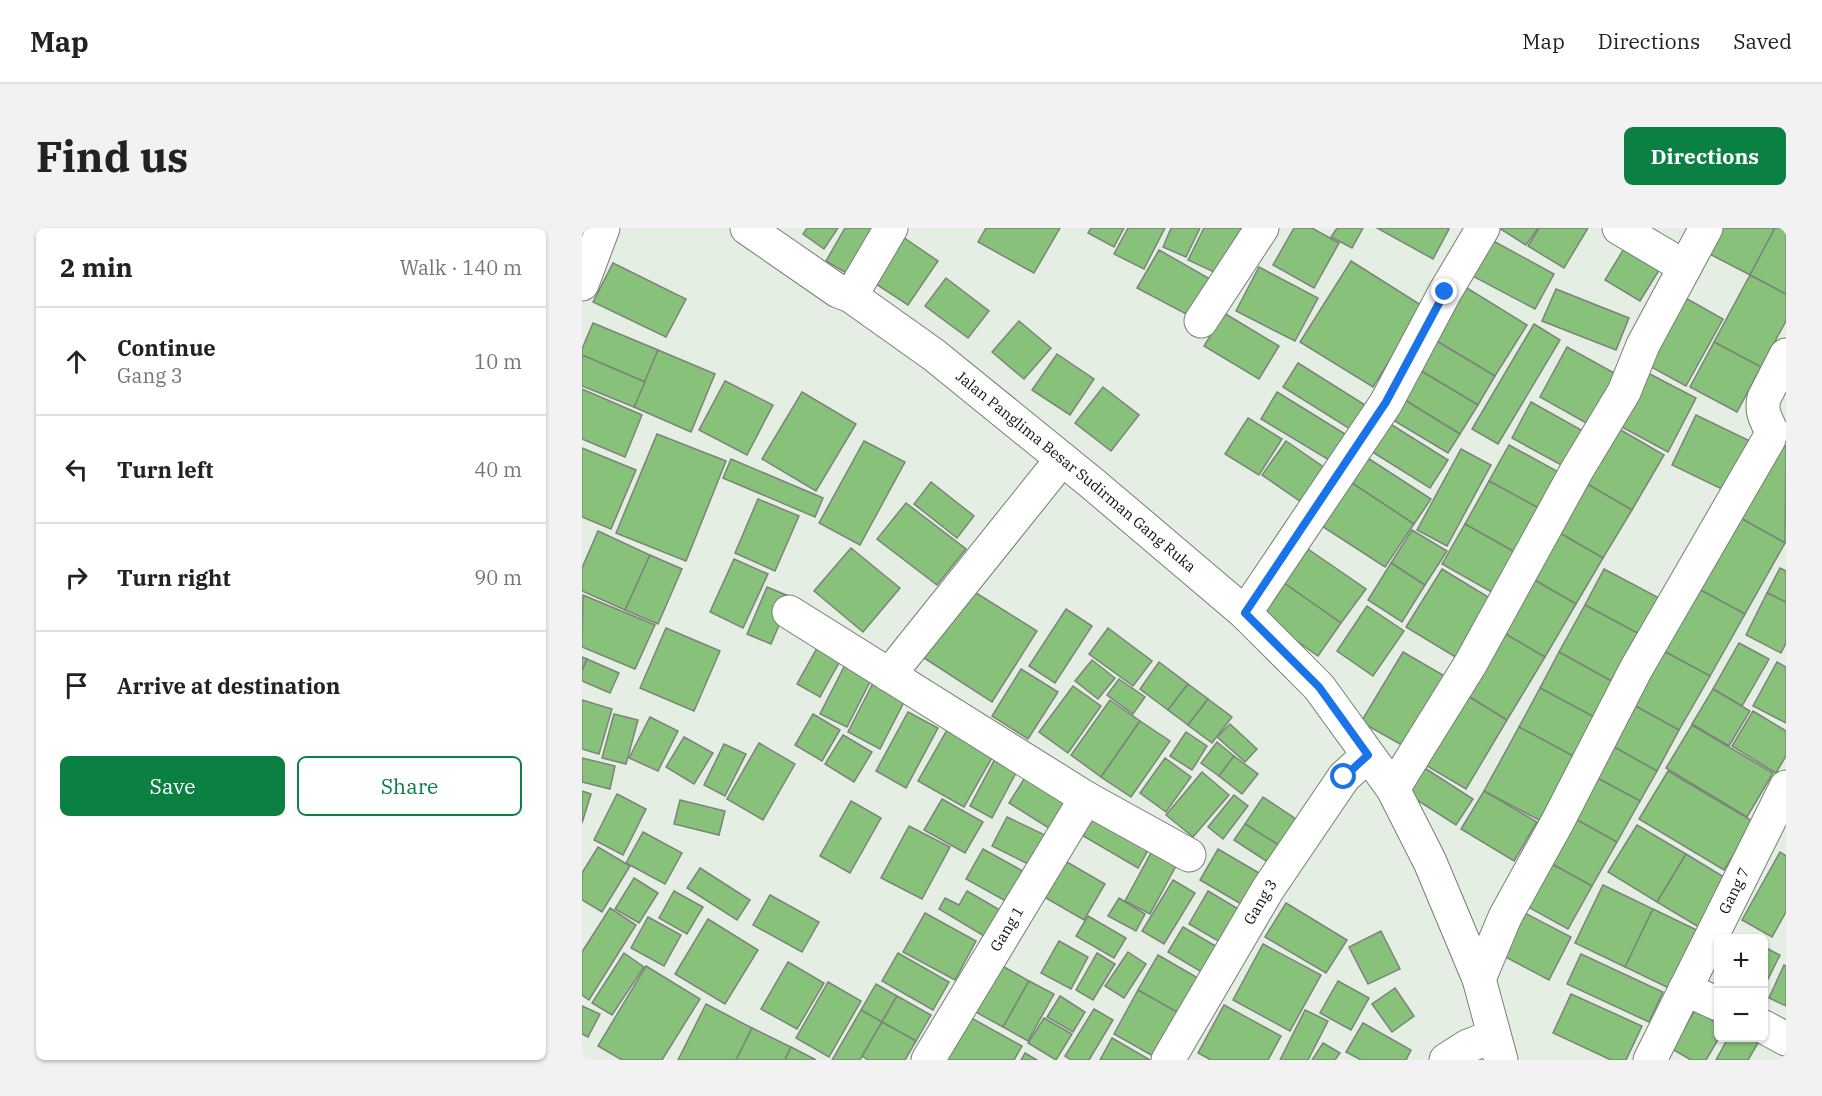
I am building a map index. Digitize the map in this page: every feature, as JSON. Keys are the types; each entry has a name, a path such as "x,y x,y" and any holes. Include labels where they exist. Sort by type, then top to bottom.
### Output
{"street":[{"path":"582,284 603,228"},
{"name":"Jalan Panglima Besar Sudirman Gang Ruka","path":"747,228 838,291 851,296 934,355 1245,613 1319,687 1394,789 1430,862 1479,979 1498,1048"},
{"path":"851,296 891,228"},
{"path":"1201,321 1262,228"},
{"path":"1245,613 1386,402 1445,292 1484,228"},
{"path":"1619,228 1685,267"},
{"path":"1394,789 1471,663 1566,491 1624,392 1643,345 1706,228"},
{"path":"1479,979 1505,917 1558,821 1636,669 1768,439 1771,430 1762,405 1786,355"},
{"path":"890,675 1062,459"},
{"path":"789,612 1086,798 1189,855"},
{"name":"Gang 3","path":"1168,1060 1268,889 1344,777 1368,755"},
{"name":"Gang 7","path":"1650,1060 1685,989 1776,834 1786,787"},
{"name":"Gang 1","path":"928,1060 1086,798"},
{"path":"1685,989 1714,1002"},
{"path":"1768,1029 1786,1039"},
{"path":"1446,1060 1468,1046 1498,1048"}],"building":[{"path":"807,228 838,228 824,249 803,234"},
{"path":"845,228 882,228 853,277 826,261"},
{"path":"986,228 1060,228 1034,273 978,242"},
{"path":"1091,228 1124,228 1114,247 1088,233"},
{"path":"1128,228 1165,228 1144,269 1114,254"},
{"path":"1171,228 1200,228 1186,257 1163,247"},
{"path":"1204,228 1250,228 1227,278 1188,260"},
{"path":"1294,228 1312,228 1339,243 1314,288 1273,265"},
{"path":"1337,228 1363,228 1352,248 1331,237"},
{"path":"1377,228 1447,228 1449,229 1433,259"},
{"path":"1499,228 1538,228 1526,245"},
{"path":"1539,228 1588,228 1564,268 1528,246"},
{"path":"1712,228 1775,228 1750,275 1700,249"},
{"path":"1775,228 1786,228 1786,294 1750,275"},
{"path":"900,235 938,261 908,305 870,280"},
{"path":"1486,237 1554,274 1535,309 1467,273"},
{"path":"1625,247 1661,267 1640,301 1605,280"},
{"path":"1159,250 1210,279 1190,316 1137,288"},
{"path":"1351,261 1424,307 1373,387 1300,342"},
{"path":"613,263 686,299 666,337 593,302"},
{"path":"1259,267 1318,298 1295,341 1236,311"},
{"path":"1750,275 1786,294 1786,321 1761,367 1714,342"},
{"path":"946,278 989,311 968,338 925,306"},
{"path":"1462,285 1527,325 1495,376 1430,337"},
{"path":"1556,289 1629,318 1616,350 1542,321"},
{"path":"1682,296 1723,319 1686,386 1644,363"},
{"path":"1224,313 1279,346 1259,379 1204,346"},
{"path":"1019,321 1051,348 1024,379 992,352"},
{"path":"593,323 658,350 645,382 582,355 582,349"},
{"path":"1534,324 1560,340 1498,444 1472,429"},
{"path":"1430,337 1495,376 1478,405 1413,366"},
{"path":"1714,342 1761,367 1737,412 1690,387"},
{"path":"1567,347 1616,374 1588,424 1540,397"},
{"path":"658,350 715,374 691,432 634,407"},
{"path":"1057,354 1094,379 1070,415 1032,390"},
{"path":"582,355 645,382 634,407 582,386"},
{"path":"1298,363 1373,410 1358,434 1283,387"},
{"path":"1413,366 1478,405 1460,434 1395,394"},
{"path":"1646,372 1696,398 1668,452 1618,425"},
{"path":"725,381 773,405 747,455 699,430"},
{"path":"1103,387 1139,415 1111,451 1075,423"},
{"path":"582,389 642,415 625,457 582,439"},
{"path":"802,392 856,424 816,491 762,459"},
{"path":"1277,392 1350,437 1334,463 1261,419"},
{"path":"1395,394 1460,434 1448,453 1383,414"},
{"path":"1531,402 1583,431 1563,466 1512,438"},
{"path":"1696,415 1752,442 1728,492 1672,465"},
{"path":"1248,418 1282,439 1259,475 1225,454"},
{"path":"1384,420 1448,460 1430,488 1366,448"},
{"path":"1614,426 1664,455 1632,510 1582,481"},
{"path":"657,434 726,461 686,561 616,533"},
{"path":"864,441 905,462 860,545 819,523"},
{"path":"1286,441 1328,470 1304,504 1262,475"},
{"path":"1777,441 1786,446 1785,543 1735,515"},
{"path":"1509,445 1562,474 1542,510 1489,481"},
{"path":"582,448 636,470 611,529 582,517"},
{"path":"1461,449 1491,465 1447,546 1417,530"},
{"path":"1360,453 1431,499 1414,524 1343,477"},
{"path":"731,459 823,498 815,517 723,478"},
{"path":"1343,477 1414,524 1385,567 1314,521"},
{"path":"1489,481 1542,510 1518,554 1465,524"},
{"path":"1582,481 1632,510 1603,558 1553,529"},
{"path":"931,482 974,516 957,538 914,504"},
{"path":"758,499 799,516 775,571 735,553"},
{"path":"906,503 966,549 937,585 877,539"},
{"path":"1735,515 1785,543 1745,614 1695,587"},
{"path":"1465,524 1518,554 1495,594 1442,564"},
{"path":"1553,529 1603,558 1576,604 1526,575"},
{"path":"1412,530 1447,551 1425,585 1391,563"},
{"path":"598,531 650,555 625,610 582,591 582,568"},
{"path":"1305,547 1366,589 1341,623 1281,581"},
{"path":"851,548 900,588 863,632 814,591"},
{"path":"650,555 682,569 658,624 625,610"},
{"path":"734,559 768,574 743,628 710,612"},
{"path":"1391,563 1425,585 1402,622 1368,600"},
{"path":"1780,568 1786,571 1786,602 1767,593"},
{"path":"1442,569 1493,600 1457,658 1406,627"},
{"path":"1604,569 1661,599 1641,635 1585,605"},
{"path":"1526,575 1576,604 1545,657 1495,628"},
{"path":"1281,581 1341,623 1318,656 1258,614"},
{"path":"965,586 1037,631 992,702 921,656"},
{"path":"767,587 791,597 771,644 747,634"},
{"path":"1695,587 1745,614 1710,676 1660,649"},
{"path":"1767,593 1786,602 1786,643 1781,653 1746,635"},
{"path":"583,595 655,625 635,669 582,647"},
{"path":"1585,605 1641,635 1615,683 1559,652"},
{"path":"1367,606 1404,631 1373,676 1337,651"},
{"path":"1066,609 1092,626 1055,683 1029,666"},
{"path":"666,628 720,651 694,711 640,688"},
{"path":"1108,628 1152,661 1133,686 1089,654"},
{"path":"1495,628 1545,657 1507,720 1458,690"},
{"path":"822,639 845,652 820,697 797,684"},
{"path":"1739,643 1769,659 1742,706 1713,689"},
{"path":"1660,649 1710,676 1679,730 1630,703"},
{"path":"1403,652 1448,678 1407,748 1361,722"},
{"path":"1559,652 1615,683 1596,718 1540,688"},
{"path":"582,657 587,659 582,671"},
{"path":"587,659 619,673 610,693 582,681 582,671"},
{"path":"1092,660 1115,678 1098,699 1075,681"},
{"path":"847,661 874,674 847,727 820,714"},
{"path":"1159,662 1188,684 1168,710 1140,689"},
{"path":"1777,662 1786,667 1786,723 1753,706"},
{"path":"1021,669 1058,692 1028,739 992,716"},
{"path":"1119,679 1145,697 1133,714 1107,695"},
{"path":"873,683 905,700 880,749 848,732"},
{"path":"1188,684 1208,699 1188,725 1168,710"},
{"path":"1073,686 1101,706 1068,753 1039,732"},
{"path":"1540,688 1596,718 1575,757 1519,727"},
{"path":"1713,689 1750,711 1729,746 1692,724"},
{"path":"1458,690 1507,720 1466,789 1417,760"},
{"path":"1208,699 1232,717 1212,743 1188,725"},
{"path":"582,700 612,709 599,754 582,749"},
{"path":"1110,700 1140,721 1101,777 1071,755"},
{"path":"1630,703 1679,730 1657,771 1607,743"},
{"path":"1753,711 1786,731 1786,756 1776,773 1732,746"},
{"path":"908,712 938,728 906,788 876,771"},
{"path":"614,714 638,720 626,764 602,758"},
{"path":"813,714 840,730 822,761 795,745"},
{"path":"650,717 678,731 658,771 629,758"},
{"path":"1140,721 1170,741 1131,797 1101,777"},
{"path":"1230,724 1257,749 1245,762 1217,737"},
{"path":"1692,725 1773,773 1747,817 1666,768"},
{"path":"1519,727 1575,757 1541,821 1484,791"},
{"path":"947,730 993,756 964,807 918,781"},
{"path":"1186,732 1207,746 1192,770 1170,756"},
{"path":"843,735 872,752 854,782 825,764"},
{"path":"684,737 713,753 694,784 666,767"},
{"path":"1217,742 1234,756 1219,776 1201,763"},
{"path":"759,743 795,764 763,820 727,799"},
{"path":"1607,743 1657,771 1640,801 1590,774"},
{"path":"724,744 746,754 725,796 704,785"},
{"path":"1234,756 1258,774 1242,794 1219,776"},
{"path":"996,757 1018,769 992,818 970,806"},
{"path":"582,758 615,766 610,789 582,782"},
{"path":"1165,758 1191,777 1166,812 1140,793"},
{"path":"1420,765 1473,799 1456,825 1403,791"},
{"path":"1029,771 1072,798 1052,830 1009,803"},
{"path":"1668,771 1754,822 1724,870 1639,819"},
{"path":"1202,772 1229,795 1193,837 1166,815"},
{"path":"1590,774 1640,801 1617,842 1568,815"},
{"path":"582,791 591,794 582,823"},
{"path":"1484,791 1537,822 1514,861 1461,829"},
{"path":"617,794 646,809 623,855 594,840"},
{"path":"1234,795 1248,806 1223,839 1208,827"},
{"path":"1263,797 1305,825 1288,851 1245,824"},
{"path":"942,799 983,822 965,853 924,830"},
{"path":"680,800 725,811 719,835 674,824"},
{"path":"851,801 881,818 850,873 820,856"},
{"path":"1086,808 1151,845 1138,868 1073,830"},
{"path":"1568,815 1617,842 1592,886 1543,859"},
{"path":"1007,817 1047,836 1032,866 992,846"},
{"path":"1245,824 1288,851 1277,868 1234,840"},
{"path":"1637,825 1686,854 1657,902 1608,872"},
{"path":"909,826 950,847 922,899 881,878"},
{"path":"643,832 682,853 665,884 626,863"},
{"path":"598,847 630,866 602,912 582,900 582,873"},
{"path":"983,849 1028,874 1011,904 966,879"},
{"path":"1218,849 1271,880 1253,911 1200,880"},
{"path":"1152,851 1177,864 1150,914 1125,901"},
{"path":"1780,852 1786,856 1786,912 1772,937 1742,920"},
{"path":"1686,854 1732,882 1702,929 1657,902"},
{"path":"1060,858 1105,884 1084,920 1039,894"},
{"path":"1543,859 1592,886 1568,929 1519,902"},
{"path":"700,868 750,900 737,920 687,888"},
{"path":"634,878 658,893 639,923 615,909"},
{"path":"1173,880 1195,893 1164,944 1142,931"},
{"path":"1603,885 1653,909 1625,967 1575,943"},
{"path":"674,891 703,907 687,934 659,918"},
{"path":"967,891 1005,913 989,939 939,909 945,898 959,905"},
{"path":"1208,891 1240,910 1220,942 1189,924"},
{"path":"770,895 819,922 802,952 753,925"},
{"path":"1119,898 1145,914 1136,931 1108,916"},
{"path":"1286,903 1347,940 1326,973 1265,937"},
{"path":"610,908 636,925 589,1000 582,995 582,952"},
{"path":"1653,909 1701,932 1673,990 1625,967"},
{"path":"1523,912 1571,937 1549,980 1500,954"},
{"path":"925,913 976,941 955,980 903,952"},
{"path":"1088,916 1126,938 1114,958 1076,936"},
{"path":"648,917 681,935 664,966 631,948"},
{"path":"708,919 758,950 725,1004 675,974"},
{"path":"1183,927 1219,948 1205,974 1168,952"},
{"path":"1381,931 1400,969 1368,984 1349,947"},
{"path":"1059,941 1088,957 1071,989 1041,973"},
{"path":"1263,944 1321,975 1290,1031 1233,1000"},
{"path":"1768,949 1780,955 1768,979"},
{"path":"1128,952 1146,964 1124,998 1105,986"},
{"path":"624,953 644,967 612,1015 592,1003"},
{"path":"898,953 949,982 933,1010 882,981"},
{"path":"1097,953 1115,964 1093,1000 1076,990"},
{"path":"1581,954 1663,992 1649,1022 1567,984"},
{"path":"1158,955 1210,985 1191,1020 1138,990"},
{"path":"788,962 824,983 797,1029 761,1009"},
{"path":"999,964 1029,981 1003,1027 972,1010"},
{"path":"1784,965 1786,966 1786,1006 1769,998"},
{"path":"646,966 700,999 662,1060 622,1060 598,1046"},
{"path":"1029,981 1054,994 1028,1041 1003,1027"},
{"path":"1338,981 1369,998 1351,1030 1320,1013"},
{"path":"828,982 861,1001 829,1057 796,1038"},
{"path":"876,984 897,996 882,1022 861,1010"},
{"path":"1395,988 1414,1016 1392,1032 1372,1004"},
{"path":"1138,990 1191,1020 1160,1060 1114,1034"},
{"path":"1571,994 1642,1026 1626,1060 1611,1060 1553,1033"},
{"path":"897,996 931,1015 916,1041 882,1022"},
{"path":"1060,996 1085,1012 1073,1032 1047,1017"},
{"path":"706,1004 752,1028 736,1060 678,1060"},
{"path":"1224,1005 1281,1036 1268,1060 1211,1060 1198,1053"},
{"path":"582,1006 600,1014 588,1037 582,1034"},
{"path":"1094,1009 1113,1020 1089,1060 1071,1060 1065,1056"},
{"path":"861,1010 882,1022 860,1060 832,1060"},
{"path":"1305,1010 1328,1021 1308,1060 1280,1060"},
{"path":"1695,1010 1714,1021 1714,1042 1717,1042 1706,1060 1691,1060 1672,1049"},
{"path":"966,1015 1022,1046 1014,1060 941,1060"},
{"path":"1044,1018 1072,1034 1056,1060 1028,1043"},
{"path":"882,1022 916,1041 905,1060 868,1060 862,1056"},
{"path":"1363,1023 1411,1050 1406,1060 1361,1060 1346,1052"},
{"path":"752,1028 791,1047 785,1060 736,1060"},
{"path":"1112,1038 1150,1060 1100,1060"},
{"path":"1726,1042 1759,1042 1748,1060 1716,1060"},
{"path":"1323,1043 1340,1053 1335,1060 1312,1060"},
{"path":"791,1047 816,1060 785,1060"},
{"path":"1025,1053 1037,1060 1021,1060"}],"route":[{"path":"1344,777 1368,755 1319,687 1245,613 1386,402 1445,292"}]}
